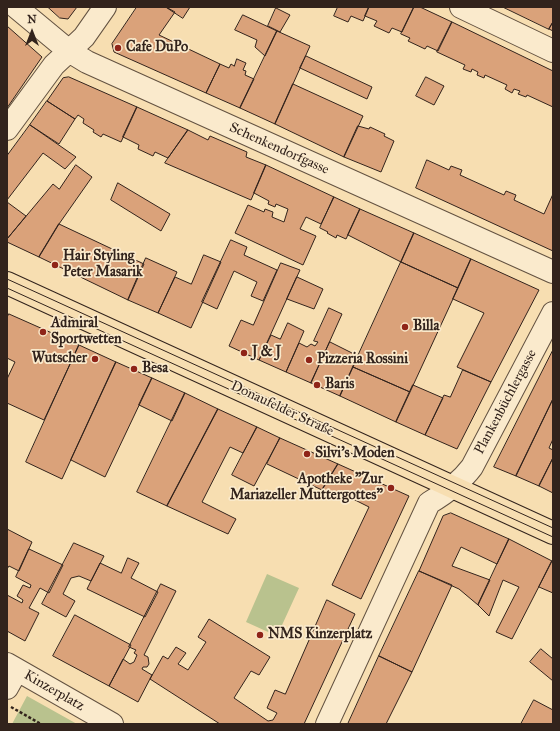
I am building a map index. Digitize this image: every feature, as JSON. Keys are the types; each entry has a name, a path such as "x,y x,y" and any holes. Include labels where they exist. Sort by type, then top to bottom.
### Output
{"main road":[{"name":"Donaufelder Straße","path":"9,283 553,533"}],"street":[{"name":"Schenkendorfgasse","path":"16,7 69,50 87,62 553,272"},
{"path":"7,129 54,65 84,38 105,7"},
{"path":"461,7 553,51"},
{"name":"Plankenbüchlergasse","path":"327,724 429,503 453,487 472,467 553,313"},
{"name":"Kinzerplatz","path":"10,674 112,724"}],"path":[{"path":"7,705 41,724"}],"green space":[{"path":"267,574 299,588 277,636 246,622"},
{"path":"27,696 77,724 12,724"}],"building":[{"path":"48,7 77,7 68,19 60,18"},
{"path":"137,7 166,7 175,12 159,35 220,64 206,93 114,52 112,44"},
{"path":"166,7 190,7 183,18"},
{"path":"338,7 369,7 363,21 351,16 348,22 334,16"},
{"path":"369,7 414,7 402,32 392,28 389,33 374,26 377,21 365,16"},
{"path":"414,7 420,7 452,22 438,51 427,46 425,49 408,41 410,38 401,34"},
{"path":"503,7 553,7 553,22 549,29"},
{"path":"276,8 290,15 280,32 268,26"},
{"path":"243,15 277,31 265,56 255,47 257,40 235,30"},
{"path":"452,22 553,71 553,107 527,95 526,97 518,94 520,91 514,89 512,93 505,89 507,85 485,75 484,78 477,75 478,72 472,69 471,72 463,69 465,65 437,52"},
{"path":"553,22 553,31 549,29"},
{"path":"7,26 42,57 7,108"},
{"path":"277,31 310,46 275,124 240,108"},
{"path":"306,56 372,87 367,99 300,68"},
{"path":"237,59 246,63 243,70 246,71 245,75 254,79 240,108 206,93 220,64 229,68 231,64 234,66"},
{"path":"69,77 137,107 121,142 103,134 101,137 93,132 94,130 83,123 84,119 78,115 75,119 47,101 63,78"},
{"path":"426,77 444,86 434,105 416,96"},
{"path":"293,84 363,116 344,157 275,124"},
{"path":"47,101 75,119 59,144 30,125"},
{"path":"137,107 188,130 168,158 155,152 153,156 138,149 139,145 123,137"},
{"path":"30,125 76,157 65,169 43,153 7,200 7,156"},
{"path":"358,126 369,129 370,127 385,134 384,136 394,141 381,172 344,157"},
{"path":"188,130 208,140 210,136 247,152 246,157 266,165 251,200 165,163"},
{"path":"427,160 449,170 451,166 462,170 460,175 504,195 506,191 516,195 514,200 544,214 553,194 553,251 416,188"},
{"path":"76,165 92,177 59,224 39,257 7,242 7,239 53,184 59,189"},
{"path":"266,165 334,197 321,224 306,217 300,229 316,236 303,265 235,233 248,205 264,212 265,209 273,212 272,217 284,222 288,209 276,204 275,207 268,204 269,201 254,193"},
{"path":"118,183 170,214 161,231 111,200"},
{"path":"334,197 360,209 346,239 337,235 336,238 320,228"},
{"path":"7,202 26,216 7,239"},
{"path":"360,209 414,233 401,262 348,235"},
{"path":"59,224 144,264 128,300 39,257"},
{"path":"414,233 471,259 458,288 401,262"},
{"path":"231,240 247,247 244,255 277,270 263,301 251,296 257,282 234,271 217,309 202,302"},
{"path":"204,255 221,262 191,328 158,313 175,277 191,284"},
{"path":"146,258 177,272 158,313 128,300"},
{"path":"471,259 539,290 491,382 457,367 484,313 453,299"},
{"name":"Billa","path":"401,262 458,288 410,392 353,367"},
{"path":"281,263 300,270 259,360 229,346 241,320 253,325"},
{"path":"297,277 323,289 314,309 287,299"},
{"path":"329,308 342,314 311,383 286,372 299,343 307,347 311,344 315,346 318,342 314,341"},
{"path":"9,314 79,345 44,420 7,403 7,379 15,362 7,358 7,318"},
{"path":"288,323 304,331 286,372 259,360 271,335 280,339"},
{"path":"330,342 358,356 340,396 311,383"},
{"path":"79,345 116,362 62,479 26,462"},
{"path":"553,350 553,399 516,476 494,467"},
{"path":"116,362 152,378 105,477 71,460"},
{"path":"353,367 410,392 396,422 340,396"},
{"path":"463,370 491,382 457,449 425,435 444,395 450,397"},
{"path":"152,378 185,393 172,421 139,405"},
{"path":"413,385 443,398 425,435 396,422"},
{"path":"185,393 218,409 167,506 137,492"},
{"path":"553,399 553,439 549,448 553,450 553,458 539,486 516,476"},
{"path":"218,409 257,427 243,453 230,447 202,502 236,519 228,534 167,506"},
{"path":"257,427 280,438 254,486 232,475"},
{"path":"280,438 338,464 322,490 267,464"},
{"path":"553,458 553,493 539,486"},
{"path":"338,464 409,496 361,599 332,585 369,507 351,498 345,502 322,490"},
{"path":"451,513 509,539 497,564 461,547 452,566 490,580 478,605 459,589 419,571 443,516"},
{"path":"7,529 32,542 19,571 9,566 7,569"},
{"path":"509,539 552,561 512,639 496,632 519,587 503,580 489,616 478,605"},
{"path":"74,543 104,556 91,581 79,576 71,578 63,594 75,601 66,617 42,604"},
{"path":"29,549 63,565 49,593 40,588 29,608 39,613 25,641 7,631 7,595 22,603 23,600 17,596 23,585 30,588 31,585 16,577"},
{"path":"128,558 139,563 131,578 158,592 145,617 87,589 100,563 121,573"},
{"path":"553,561 553,593 539,587"},
{"path":"419,571 452,585 412,672 379,656"},
{"path":"161,584 176,591 144,655 148,657 149,664 147,667 143,667 142,669 152,675 138,702 109,686 123,659 130,664 134,662 137,655 134,653 136,650 129,647"},
{"path":"327,600 355,614 304,724 220,724 150,679 163,656 168,659 176,647 186,653 178,664 188,670 206,642 198,637 209,619 270,657 259,675 251,671 234,698 268,721 273,720 277,713 267,708 275,690 285,694"},
{"path":"75,615 131,645 109,686 53,656"},
{"path":"541,649 553,659 553,681 530,662"},
{"path":"379,656 412,672 386,724 348,724"},
{"path":"534,700 553,710 553,724 521,724"}],"tram line":[{"path":"7,279 553,528"},
{"path":"7,288 553,537"}],"place":[{"name":"Cafe DuPo","path":"118,48"},
{"name":"Hair Styling Peter Masarik","path":"55,265"},
{"name":"Billa","path":"405,327"},
{"name":"Admiral Sportwetten","path":"43,332"},
{"name":"J & J","path":"244,353"},
{"name":"Wutscher","path":"95,359"},
{"name":"Pizzeria Rossini","path":"309,360"},
{"name":"Besa","path":"134,369"},
{"name":"Baris","path":"317,385"},
{"name":"Silvi's Moden","path":"307,454"},
{"name":"Apotheke \"Zur Mariazeller Muttergottes\"","path":"391,488"},
{"name":"NMS Kinzerplatz","path":"260,635"}]}
